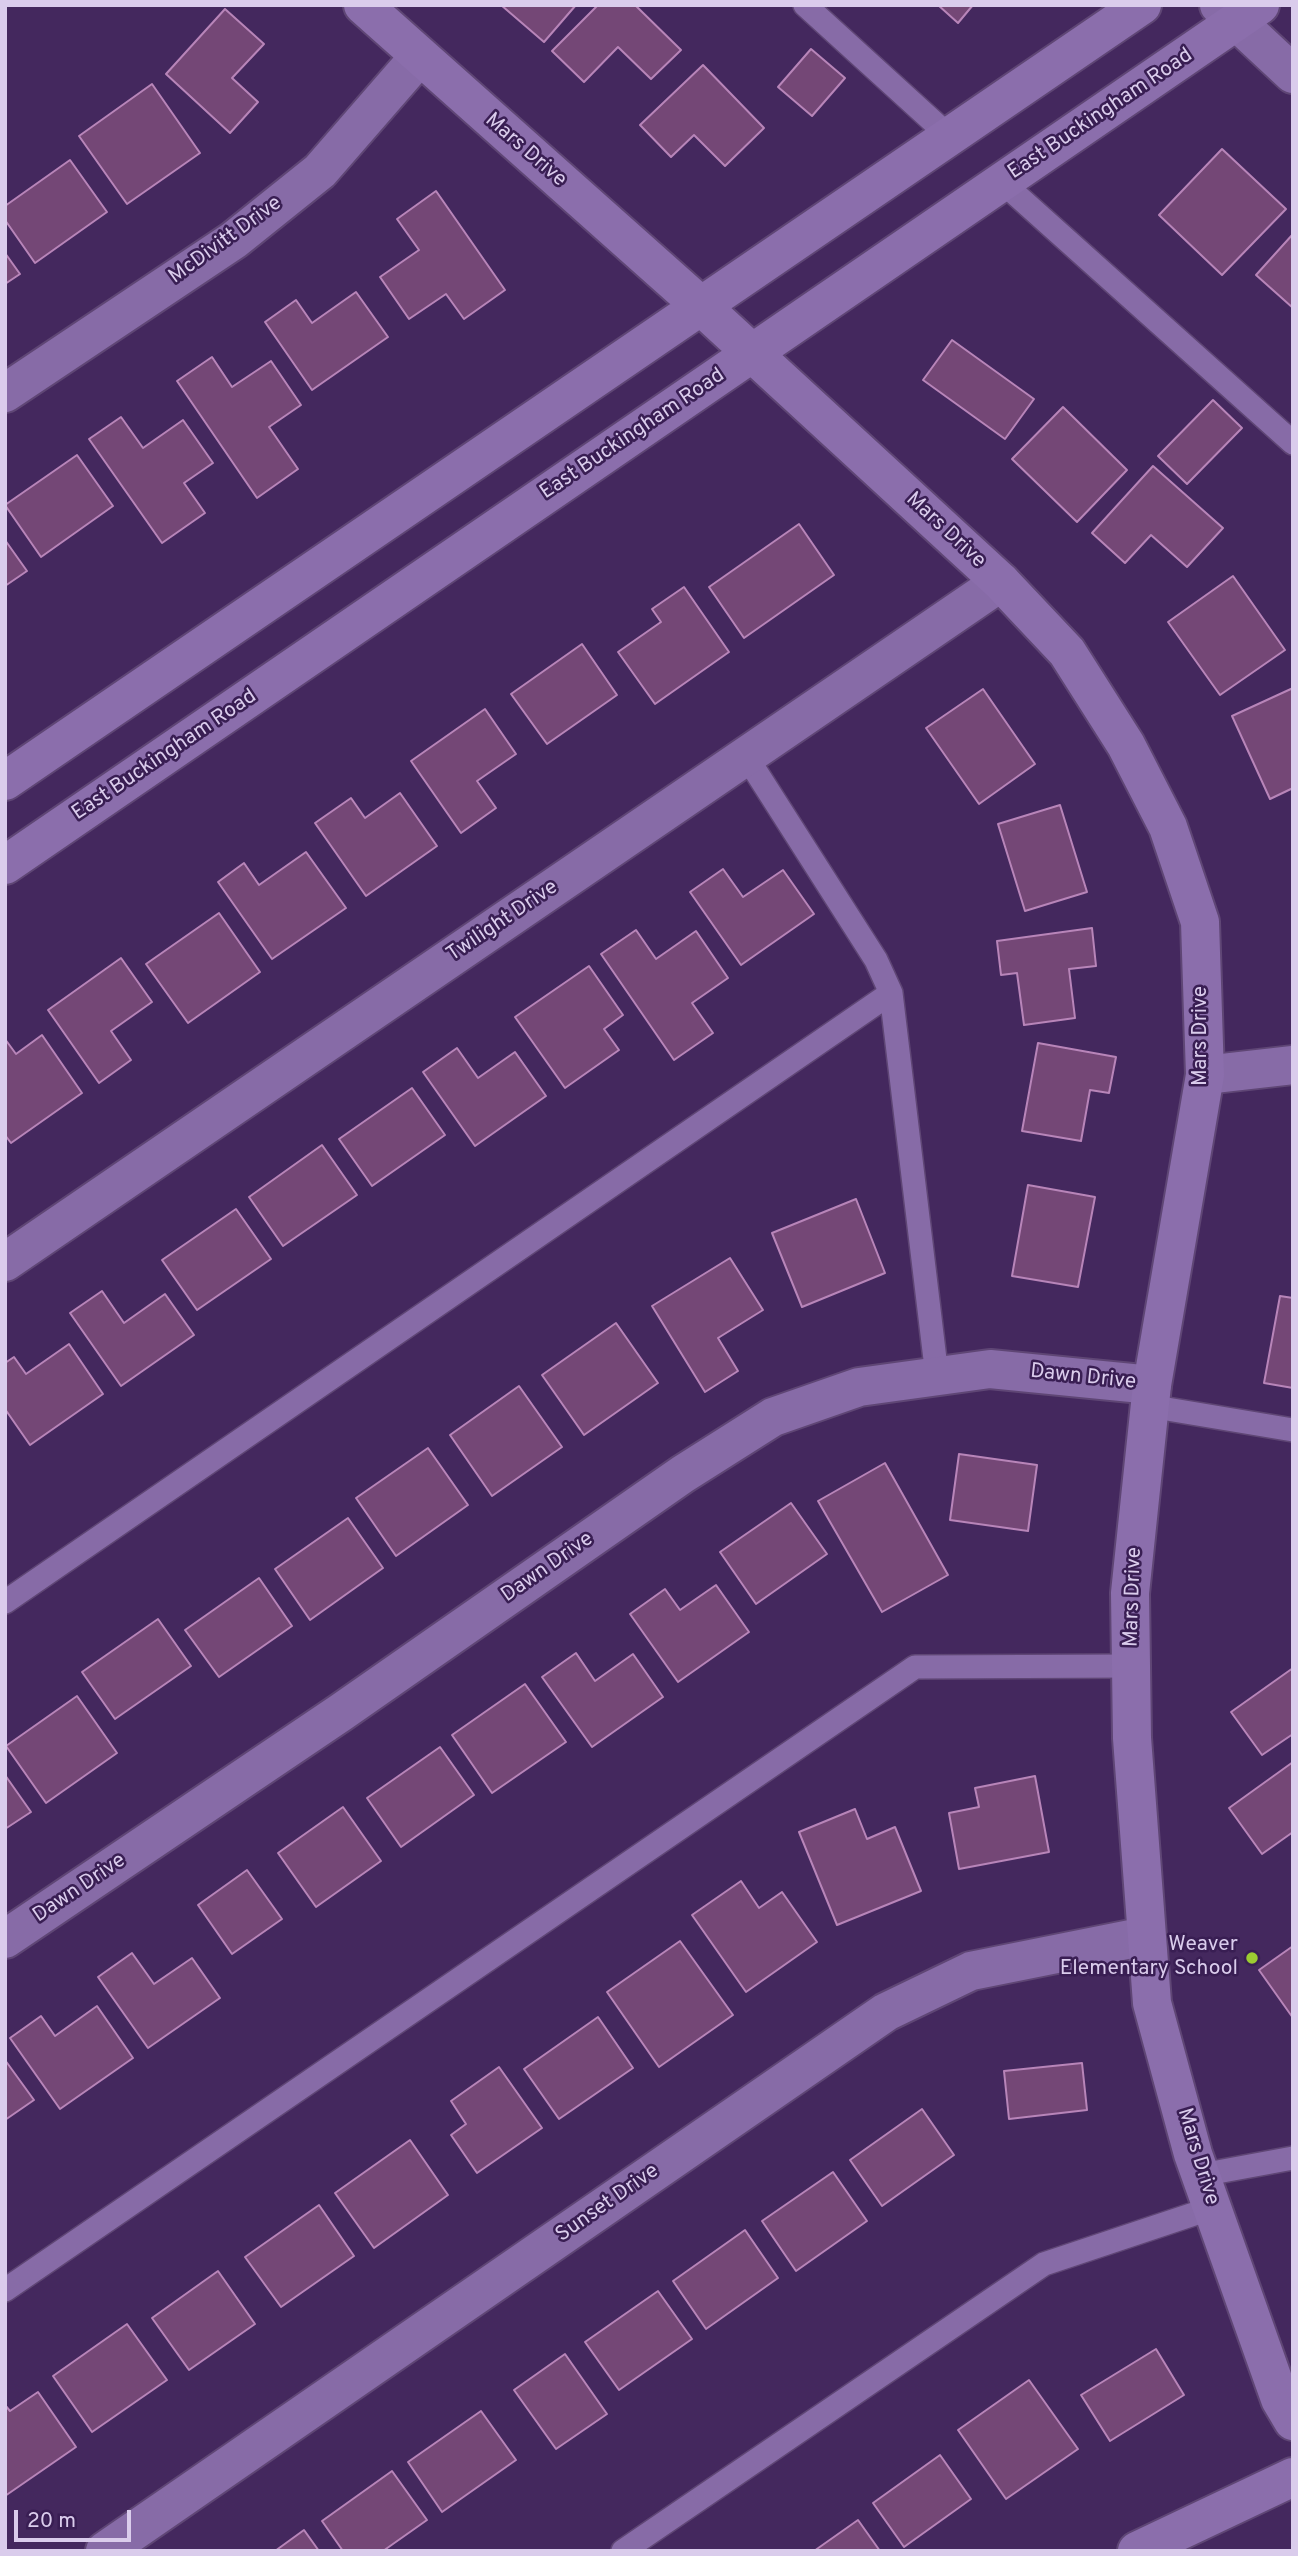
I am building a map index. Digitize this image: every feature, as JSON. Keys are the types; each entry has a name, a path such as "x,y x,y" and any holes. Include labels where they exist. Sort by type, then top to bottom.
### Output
{"street":[{"name":"Mars Drive","path":"363,5 701,306 1000,582 1067,652 1126,745 1168,828 1200,922 1205,1075 1151,1395 1130,1594 1132,1738 1146,1936 1152,2003 1207,2191 1280,2399 1293,2421"},
{"path":"5,781 1142,5"},
{"path":"1238,11 1293,74"},
{"name":"East Buckingham Road","path":"5,865 1003,182 1238,11"},
{"name":"McDivitt Drive","path":"5,393 234,240 309,179 419,57"},
{"name":"Twilight Drive","path":"5,1262 1000,582"},
{"path":"1205,1075 1293,1065"},
{"name":"Dawn Drive","path":"5,1939 340,1713 683,1474 773,1417 859,1387 990,1369 1151,1395"},
{"name":"Sunset Drive","path":"105,2551 886,2012 971,1971 1146,1936"},
{"path":"1137,2551 1293,2477"}],"lane":[{"path":"805,5 949,136"},
{"path":"1003,182 1293,443"},
{"path":"746,756 876,960 891,993 937,1376"},
{"path":"5,1602 891,993"},
{"path":"1151,1395 1293,1430"},
{"path":"5,2290 915,1667 1131,1666"},
{"path":"623,2551 1044,2264 1207,2191 1293,2158"}],"building":[{"path":"501,5 576,5 544,42"},
{"path":"598,5 635,5 681,50 651,79 618,47 584,82 552,51"},
{"path":"938,5 973,5 958,23"},
{"path":"225,9 264,44 232,78 258,102 230,133 166,74"},
{"path":"811,49 845,78 812,116 778,87"},
{"path":"703,65 764,128 725,166 694,135 671,157 640,125"},
{"path":"152,84 200,153 127,204 79,136"},
{"path":"1222,149 1286,209 1222,275 1159,215"},
{"path":"70,160 107,212 35,263 5,220 5,206"},
{"path":"436,191 505,290 464,319 446,294 409,319 380,277 419,250 397,219"},
{"path":"1293,234 1293,308 1256,275"},
{"path":"5,253 20,274 5,284"},
{"path":"356,292 388,337 312,390 265,322 296,300 312,323"},
{"path":"952,340 1034,399 1005,439 923,380"},
{"path":"212,357 232,387 271,361 301,405 269,427 298,469 257,498 177,381"},
{"path":"1213,400 1242,428 1187,484 1158,456"},
{"path":"1063,407 1127,470 1077,522 1012,459"},
{"path":"121,417 143,448 183,420 213,463 184,483 205,513 162,543 89,439"},
{"path":"77,455 113,506 41,557 5,505"},
{"path":"1153,466 1223,528 1187,567 1151,535 1125,563 1092,533"},
{"path":"799,524 834,575 744,638 709,587"},
{"path":"5,540 27,571 5,586"},
{"path":"1233,576 1285,650 1220,695 1168,622"},
{"path":"684,587 729,652 655,704 618,652 661,622 652,609"},
{"path":"582,644 617,695 547,744 511,694"},
{"path":"1293,688 1293,788 1270,799 1232,716"},
{"path":"983,689 1035,764 979,804 926,728"},
{"path":"485,709 516,754 477,781 496,808 461,833 411,761"},
{"path":"400,793 437,846 366,896 315,823 351,798 365,818"},
{"path":"1060,805 1087,892 1025,911 998,824"},
{"path":"306,852 346,908 272,959 218,882 244,863 259,885"},
{"path":"723,869 743,897 783,870 814,914 741,965 690,892"},
{"path":"219,913 260,972 188,1023 146,964"},
{"path":"1092,928 1096,966 1069,969 1075,1018 1024,1025 1017,973 1001,975 997,941"},
{"path":"636,930 656,959 696,931 728,978 692,1003 713,1033 674,1060 601,954"},
{"path":"121,958 152,1002 111,1031 131,1060 99,1083 48,1010"},
{"path":"589,966 623,1015 604,1029 619,1050 565,1088 515,1017"},
{"path":"42,1035 82,1093 11,1143 5,1135 5,1039 16,1054"},
{"path":"1038,1043 1116,1057 1109,1093 1090,1090 1081,1141 1022,1131"},
{"path":"457,1048 478,1078 515,1052 546,1096 475,1146 423,1072"},
{"path":"412,1088 445,1135 372,1186 339,1139"},
{"path":"322,1145 357,1195 283,1246 249,1197"},
{"path":"1028,1185 1095,1197 1078,1287 1012,1276"},
{"path":"856,1199 885,1273 802,1307 772,1233"},
{"path":"236,1209 271,1259 197,1310 162,1260"},
{"path":"730,1258 763,1310 718,1338 738,1371 705,1392 652,1306"},
{"path":"102,1291 124,1323 165,1294 194,1335 121,1386 70,1313"},
{"path":"1280,1296 1293,1298 1293,1388 1264,1383"},
{"path":"616,1323 658,1383 584,1435 542,1375"},
{"path":"69,1344 103,1394 30,1445 5,1409 5,1363 14,1357 26,1374"},
{"path":"519,1386 562,1447 492,1496 450,1435"},
{"path":"428,1448 468,1505 396,1556 356,1498"},
{"path":"959,1454 1037,1465 1028,1531 950,1520"},
{"path":"885,1463 948,1575 882,1612 818,1501"},
{"path":"791,1503 827,1554 756,1604 720,1552"},
{"path":"348,1518 383,1568 310,1620 275,1569"},
{"path":"259,1578 292,1626 219,1677 185,1630"},
{"path":"716,1585 749,1632 678,1682 630,1614 665,1589 680,1610"},
{"path":"158,1619 191,1666 115,1719 82,1672"},
{"path":"576,1653 595,1681 633,1654 663,1697 592,1747 542,1677"},
{"path":"1293,1668 1293,1734 1262,1755 1231,1712"},
{"path":"525,1684 566,1742 492,1793 452,1735"},
{"path":"77,1696 117,1753 46,1803 6,1746"},
{"path":"440,1747 474,1795 401,1847 367,1798"},
{"path":"1293,1762 1293,1832 1262,1854 1229,1808"},
{"path":"5,1775 31,1812 5,1829"},
{"path":"1035,1776 1049,1852 959,1869 949,1813 979,1807 975,1788"},
{"path":"343,1807 381,1861 316,1907 278,1853"},
{"path":"855,1809 867,1839 895,1827 921,1891 837,1925 799,1832"},
{"path":"247,1870 282,1919 232,1954 198,1905"},
{"path":"741,1881 759,1908 782,1892 817,1942 746,1992 692,1915"},
{"path":"680,1941 733,2015 659,2067 607,1992"},
{"path":"1293,1946 1293,2018 1259,1970"},
{"path":"132,1953 154,1984 192,1958 220,1998 148,2048 98,1977"},
{"path":"97,2006 133,2058 60,2109 10,2038 41,2016 55,2036"},
{"path":"598,2017 633,2068 559,2119 524,2069"},
{"path":"5,2060 34,2100 5,2120"},
{"path":"1082,2063 1087,2110 1009,2119 1004,2071"},
{"path":"499,2067 542,2128 477,2173 451,2135 466,2124 451,2101"},
{"path":"922,2109 954,2155 882,2206 850,2160"},
{"path":"410,2140 448,2195 374,2248 335,2193"},
{"path":"833,2172 867,2221 796,2271 762,2221"},
{"path":"319,2205 354,2256 281,2307 245,2257"},
{"path":"745,2230 778,2278 706,2329 673,2281"},
{"path":"218,2271 255,2324 189,2370 152,2318"},
{"path":"658,2291 692,2339 619,2390 585,2342"},
{"path":"127,2324 167,2380 92,2432 53,2376"},
{"path":"1156,2349 1184,2395 1110,2441 1081,2395"},
{"path":"565,2354 607,2414 556,2449 514,2390"},
{"path":"1029,2380 1078,2449 1006,2499 958,2430"},
{"path":"38,2392 76,2447 5,2496 5,2405 10,2411"},
{"path":"481,2411 516,2460 442,2512 408,2462"},
{"path":"940,2455 971,2499 904,2547 873,2503"},
{"path":"392,2471 427,2520 383,2551 343,2551 322,2521"},
{"path":"858,2520 880,2551 814,2551"},
{"path":"304,2530 319,2551 275,2551"}],"place":[{"name":"Weaver Elementary School","path":"1252,1958"}]}
